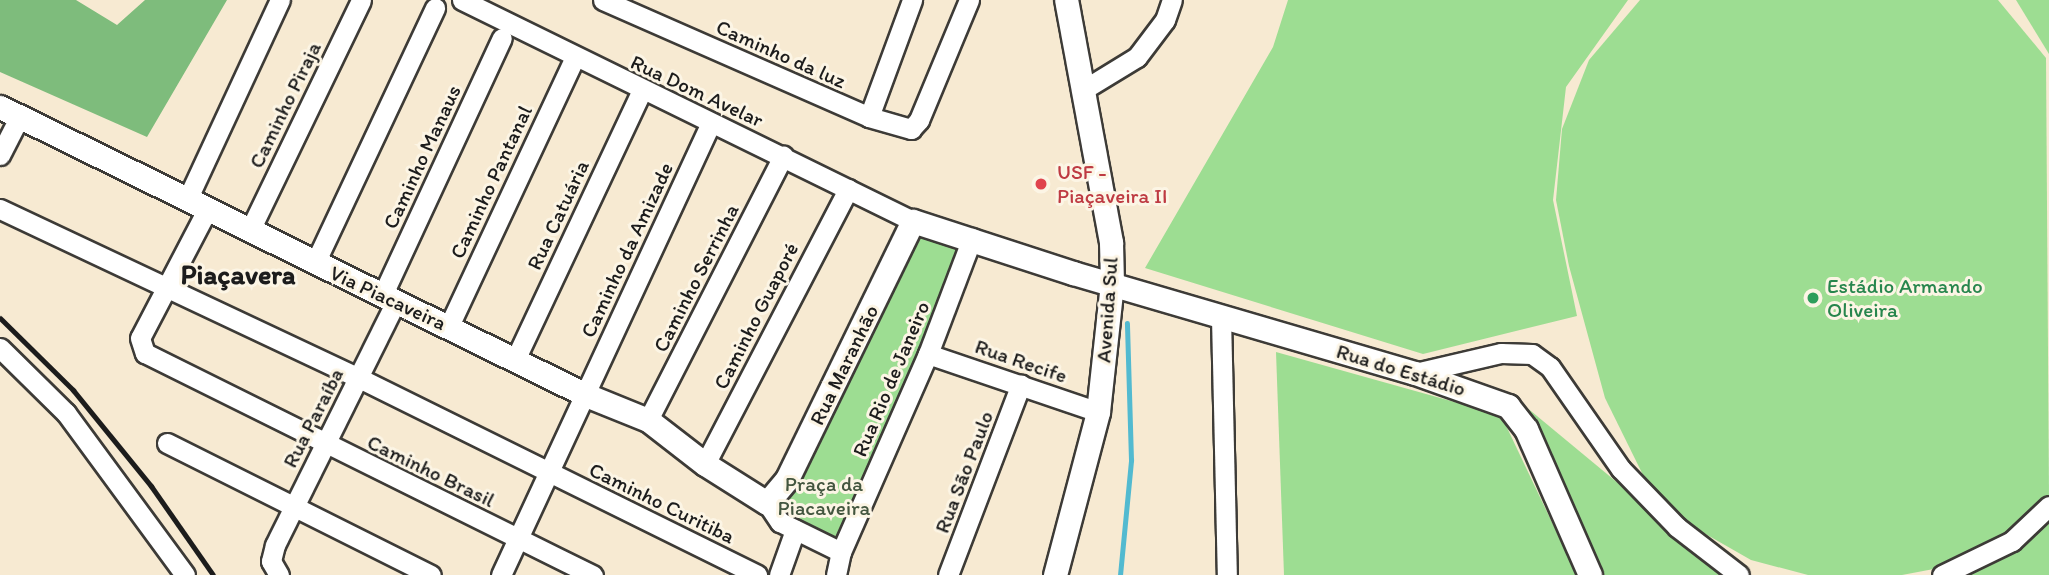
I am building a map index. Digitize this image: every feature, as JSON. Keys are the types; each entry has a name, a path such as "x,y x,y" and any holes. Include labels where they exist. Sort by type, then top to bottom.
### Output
{"street":[{"path":"167,286 280,0"},
{"name":"Caminho Piraja","path":"250,230 360,0"},
{"name":"Rua Dom Avelar","path":"462,0 710,124 783,156 914,221"},
{"name":"Caminho da luz","path":"603,0 869,117 904,128 919,120 969,0"},
{"path":"869,117 912,0"},
{"name":"Avenida Sul","path":"1055,575 1098,412 1112,283 1111,242 1066,0"},
{"path":"1083,90 1137,57 1165,20 1172,0"},
{"path":"315,263 435,8"},
{"name":"Caminho Manaus","path":"389,298 502,38"},
{"name":"Caminho Pantanal","path":"449,326 575,57"},
{"name":"Rua Catuária","path":"516,360 642,90"},
{"path":"0,155 10,112"},
{"name":"Via Piacaveira","path":"10,112 586,395 649,420 705,464 767,503"},
{"name":"Caminho da Amizade","path":"501,575 710,124"},
{"name":"Caminho Serrinha","path":"649,420 783,156"},
{"name":"Caminho Guaporé","path":"705,464 848,189"},
{"name":"Caminho Curitiba","path":"0,209 359,377 757,575"},
{"name":"Rua do Estádio","path":"914,221 1221,317 1415,373 1508,406 1526,429 1590,575"},
{"name":"Rua Maranhão","path":"767,503 787,479 914,221"},
{"name":"Rua Rio de Janeiro","path":"836,575 841,551 928,354 972,238"},
{"name":"Caminho Brasil","path":"167,286 140,338 145,354 593,575"},
{"name":"Rua Paraíba","path":"279,575 271,556 293,506 359,377 389,298"},
{"path":"1221,317 1227,575"},
{"path":"0,348 66,413 185,575"},
{"path":"1415,373 1501,352 1532,354 1550,366 1621,469 1677,527 1739,575"},
{"name":"Rua Recife","path":"928,354 1098,412"},
{"name":"Rua São Paulo","path":"948,575 1021,384"},
{"path":"167,443 432,575"},
{"path":"767,503 776,519 841,551"},
{"path":"1942,575 2012,541 2049,506"},
{"path":"779,575 795,530"}],"green space":[{"path":"0,0 76,0 117,25 145,0 227,0 147,137 0,72"},
{"path":"1288,0 1628,0 1566,87 1553,200 1577,316 1423,354 1145,268 1273,47"},
{"name":"Estádio Armando Oliveira","path":"1640,0 1998,0 2046,58 2049,497 2035,514 1995,542 1939,568 1902,575 1808,575 1751,560 1688,524 1643,475 1605,398 1569,266 1556,200 1562,129 1589,60"},
{"path":"2016,0 2049,0 2049,54"},
{"name":"Praça da Piacaveira","path":"920,230 963,244 840,541 780,515"},
{"path":"1276,352 1501,415 1577,575 1284,575"},
{"path":"1520,402 1729,575 1600,575"},
{"path":"2049,515 2049,575 1953,575"}],"waterway":[{"path":"1120,575 1131,460 1127,323"}],"railway":[{"path":"0,318 73,390 151,486 213,575"}],"place":[{"name":"USF - Piaçaveira II","path":"1041,184"},
{"name":"Estádio Armando Oliveira","path":"1813,298"}],"district":[{"name":"Piaçavera","path":"238,274"}]}
